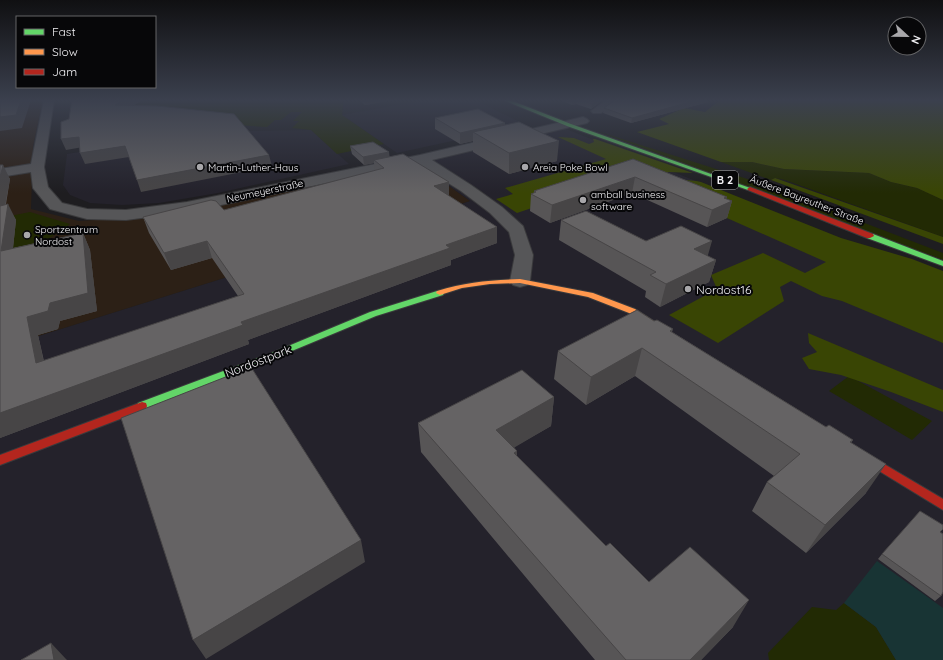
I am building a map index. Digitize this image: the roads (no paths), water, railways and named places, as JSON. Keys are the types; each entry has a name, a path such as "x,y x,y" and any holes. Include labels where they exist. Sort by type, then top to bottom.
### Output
{"main road":[{"name":"Äußere Bayreuther Straße","path":"585,131 725,180 943,264"},
{"path":"612,131 649,143"},
{"name":"Nordostpark","path":"0,460 272,356 373,314 461,286 490,282 520,281 590,295 632,311 665,331"},
{"path":"852,449 943,505"}],"street":[{"name":"Neumeyerstraße","path":"43,131 37,166 41,188 56,206 87,214 126,215 187,207 420,159 544,131"},
{"path":"420,159 466,188 496,210 517,230 524,255 520,281"},
{"path":"0,173 37,166"}],"water":[{"path":"877,561 943,608 943,660 896,660 876,627 844,603"}],"place":[{"name":"Martin-Luther-Haus","path":"200,167"},
{"name":"Areia Poke Bowl","path":"525,167"},
{"name":"amball business software","path":"583,200"},
{"name":"Sportzentrum Nordost","path":"27,235"},
{"name":"Nordost16","path":"688,289"}]}
